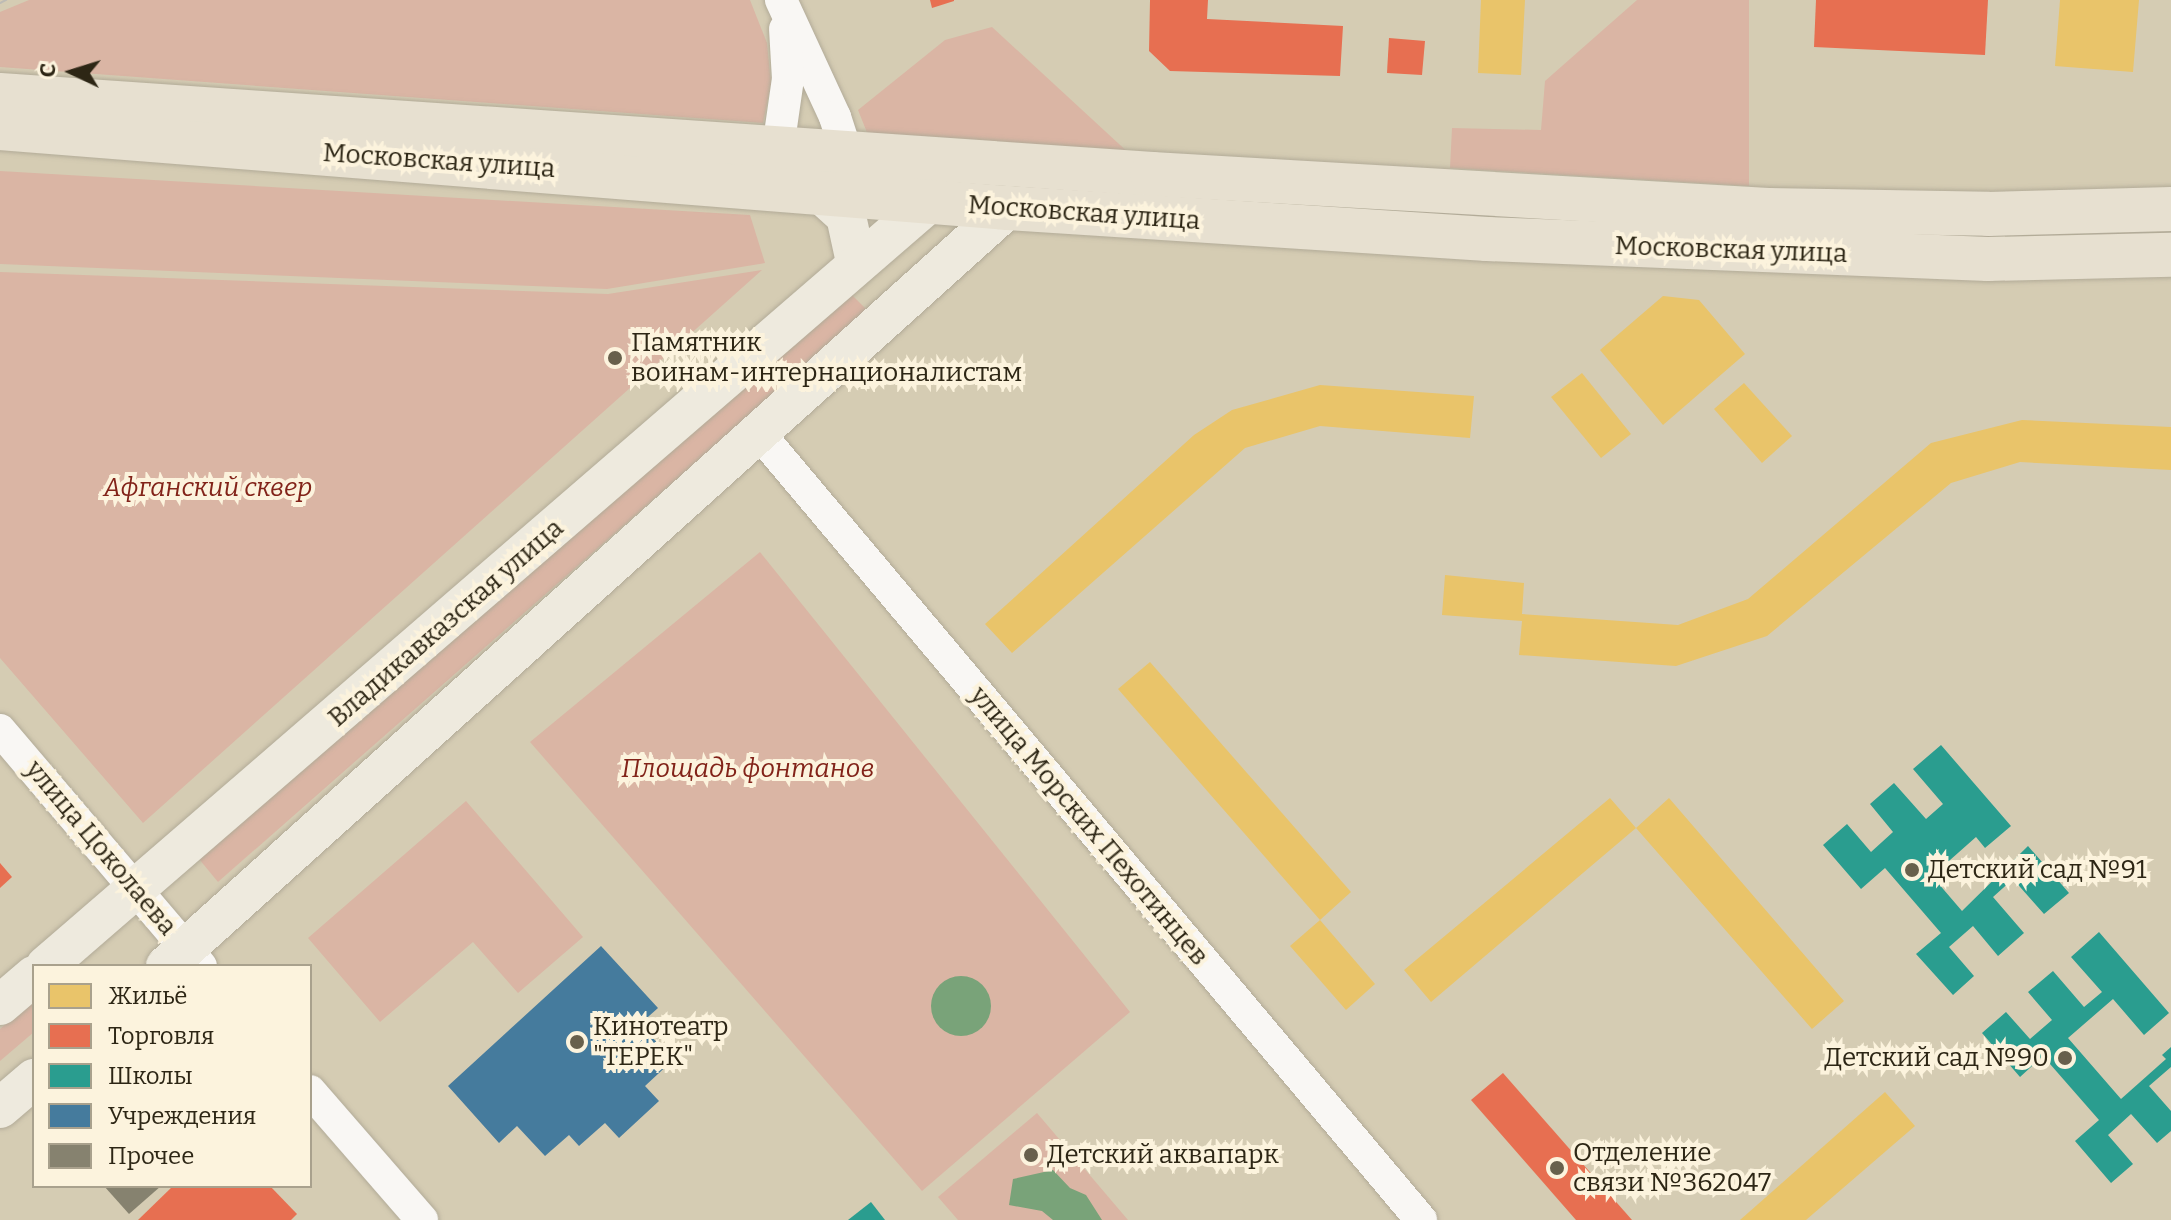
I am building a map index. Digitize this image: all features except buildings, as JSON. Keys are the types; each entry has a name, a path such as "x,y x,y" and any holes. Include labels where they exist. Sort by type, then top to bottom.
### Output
{"highway":[{"name":"Московская улица","path":"0,95 778,148 826,181 934,159 1768,210 1988,214 2171,209"},
{"name":"Московская улица","path":"0,128 826,181 930,202 1008,208 1765,253 1988,259 2171,255"}],"main road":[{"path":"930,202 934,159"},
{"path":"826,181 846,216 848,268 889,314"},
{"name":"Владикавказская улица","path":"48,964 138,890 848,268 930,202"},
{"path":"184,960 758,432 1008,208"},
{"path":"0,1005 32,978"},
{"path":"0,1108 32,1081"}],"street":[{"path":"782,3 826,181 780,168 778,148 788,79 782,3"},
{"name":"улица Морских Пехотинцев","path":"758,432 1421,1220"},
{"name":"улица Цоколаева","path":"0,730 138,890 184,960"},
{"path":"312,1093 422,1220"}],"green space":[{"path":"29,0 750,0 767,43 771,84 763,123 0,67 0,12"},
{"path":"1637,0 1749,0 1749,186 1450,168 1452,128 1541,130 1545,81"},
{"path":"992,27 1132,156 870,140 858,110 945,40"},
{"path":"0,171 750,215 765,263 607,289 0,264"},
{"name":"Афганский сквер","path":"762,270 143,823 0,658 0,272 608,294"},
{"path":"852,295 868,311 218,882 199,859"},
{"name":"Площадь фонтанов","path":"760,552 1130,1012 922,1191 530,742"},
{"path":"466,801 583,937 518,993 473,942 380,1022 308,938"},
{"path":"32,1002 32,1034 0,1061 0,1029"},
{"name":"Детский аквапарк","path":"1037,1113 1128,1220 958,1220 938,1197"}],"shaded area":[{"path":"961,976 972,978 982,985 989,995 989,1017 982,1027 972,1034 961,1036 950,1034 940,1027 933,1017 931,1006 933,995 940,985 950,978"},
{"path":"1053,1170 1070,1188 1086,1195 1102,1220 1053,1220 1042,1211 1009,1205 1013,1179"}],"tram line":[{"path":"0,3 6,0"}],"place":[{"name":"Памятник воинам-интернационалистам","path":"615,358"},
{"name":"Детский сад №91","path":"1912,870"},
{"name":"Кинотеатр \"ТЕРЕК\"","path":"577,1042"},
{"name":"Детский сад №90","path":"2065,1058"},
{"name":"Детский аквапарк","path":"1031,1155"},
{"name":"Отделение связи №362047","path":"1557,1168"}]}
